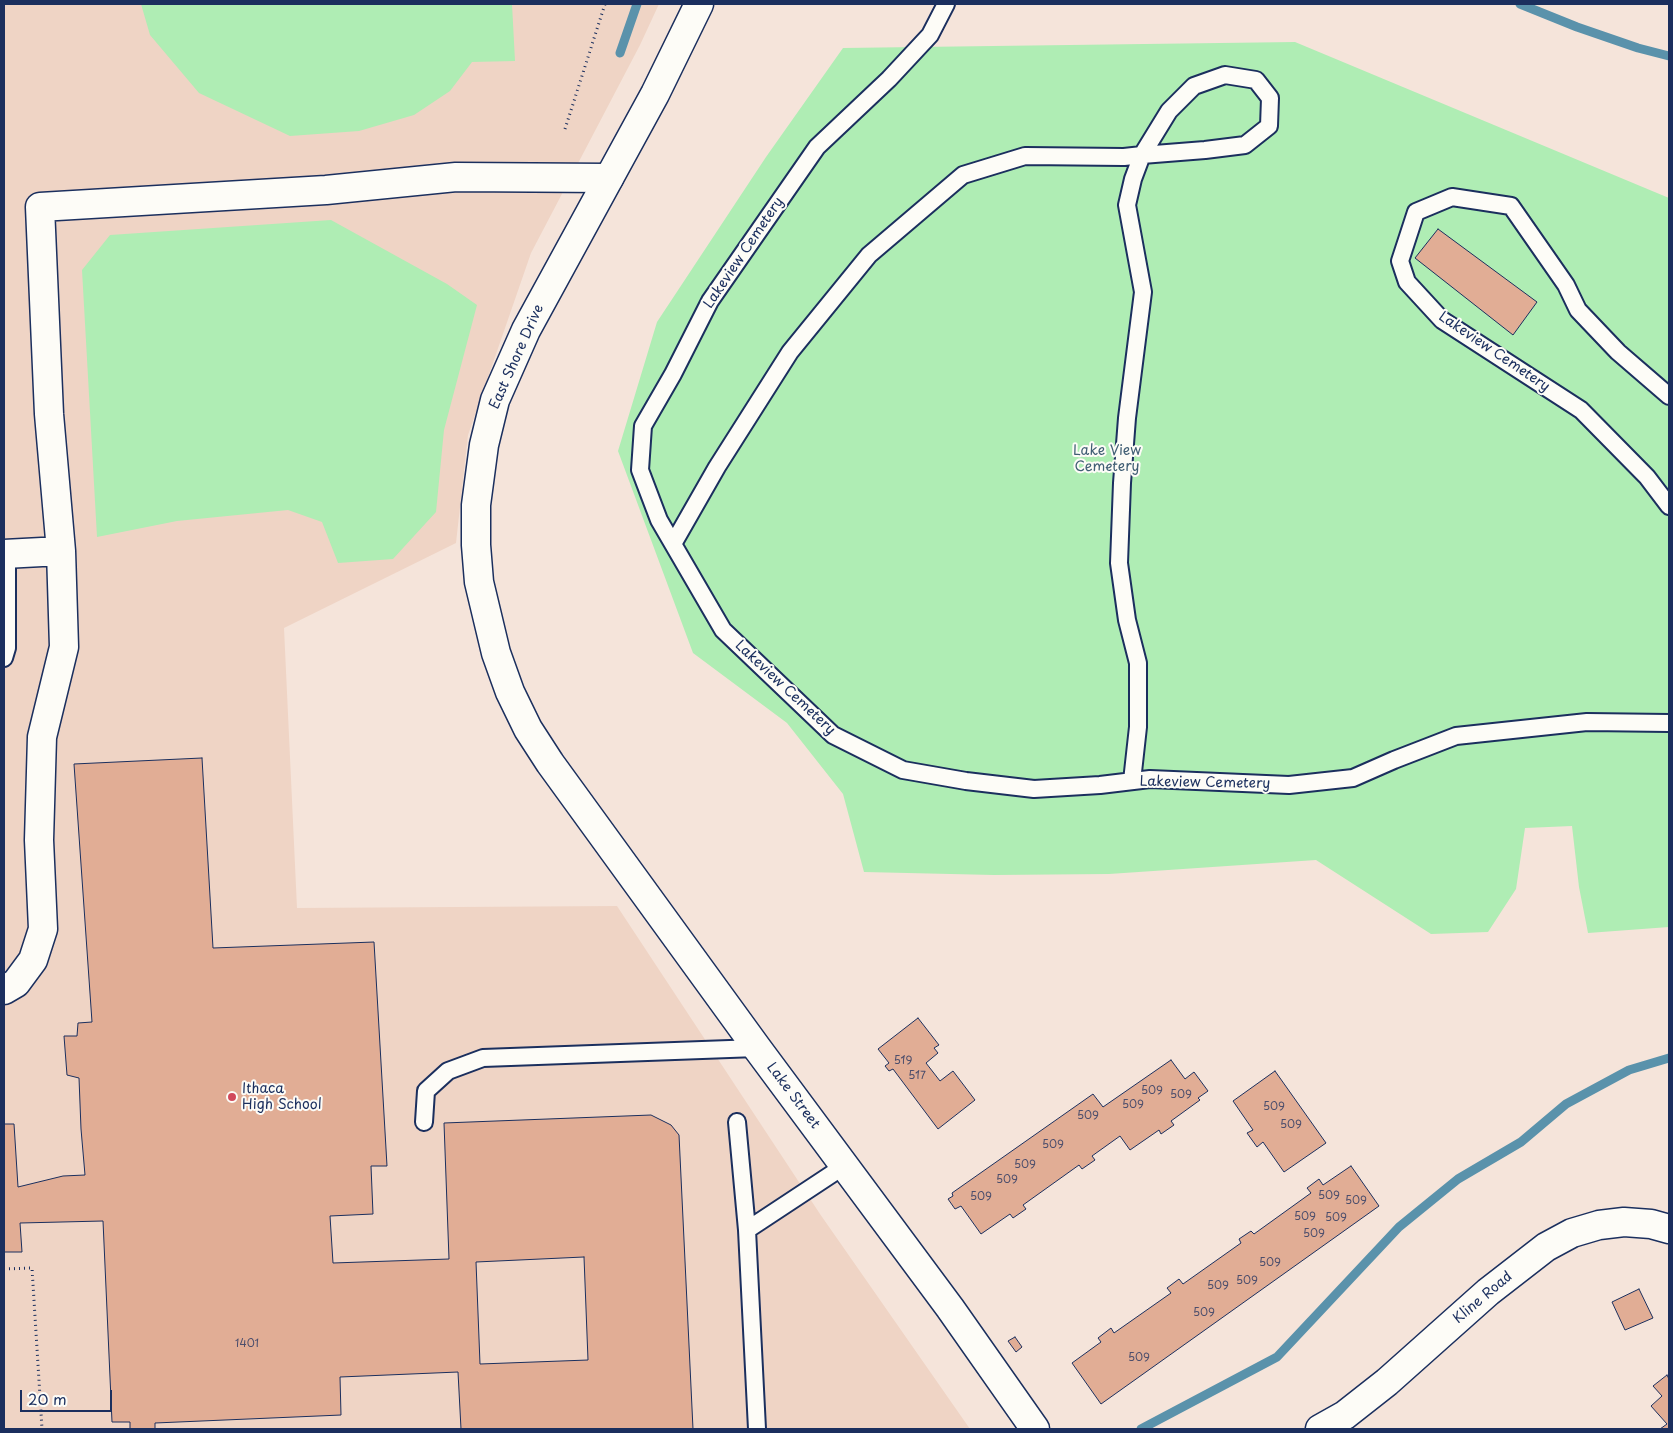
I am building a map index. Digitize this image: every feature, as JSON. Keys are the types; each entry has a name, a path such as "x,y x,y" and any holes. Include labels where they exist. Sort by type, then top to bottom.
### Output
{"street":[{"name":"East Shore Drive","path":"550,764 528,729 510,692 496,653 479,582 476,545 476,506 484,445 495,400 526,330 655,94 699,4"},
{"path":"4,990 16,983 33,960 43,929 39,840 42,737 64,647 61,551 49,414 40,207 326,190 456,178 609,178"},
{"path":"5,554 61,551"},
{"name":"Lake Street","path":"550,764 950,1308 1030,1427"},
{"name":"Kline Road","path":"1320,1429 1345,1415 1387,1382 1488,1292 1546,1247 1572,1233 1599,1225 1624,1222 1651,1224 1669,1229"}],"lane":[{"name":"Lakeview Cemetery","path":"946,4 930,35 889,79 817,146 710,300 673,374 643,426 640,470 659,520 723,630 833,735 903,770 966,781 1034,789 1150,779 1289,785 1353,778 1456,736 1587,722 1669,724"},
{"path":"673,544 717,467 790,352 869,255 963,175 1025,156 1124,157 1142,155 1244,145 1269,126 1270,98 1256,80 1225,76 1194,86 1169,110 1142,155 1133,179 1127,205 1143,292 1127,418 1119,563 1127,620 1138,662 1138,727 1132,782"},
{"name":"Lakeview Cemetery","path":"1669,396 1618,352 1578,310 1566,284 1511,206 1452,196 1416,212 1400,261 1407,282 1442,320 1581,410 1647,477 1669,506"},
{"path":"4,658 8,648 5,554"},
{"path":"424,1122 426,1092 448,1071 483,1058 757,1048"},
{"path":"737,1122 747,1230 757,1429"},
{"path":"747,1230 844,1166"}],"path":[{"path":"565,129 605,4"},
{"path":"4,1269 32,1268 42,1429"}],"shaded area":[{"path":"4,4 659,4 640,45 531,253 468,435 456,543 284,628 297,908 617,906 820,1214 970,1429 4,1429"}],"green space":[{"path":"141,4 512,4 515,61 472,62 450,91 414,115 359,131 290,136 199,93 150,35"},
{"name":"Lake View Cemetery","path":"1295,42 1669,198 1669,927 1588,933 1579,887 1572,826 1525,828 1516,889 1488,932 1431,934 1316,860 1109,874 994,875 864,872 843,794 787,723 693,653 618,451 657,322 766,157 843,48"},
{"path":"331,220 447,284 477,305 444,430 436,512 393,559 338,563 322,522 288,510 177,521 97,537 82,270 110,235"}],"building":[{"path":"1438,229 1537,302 1513,335 1415,258"},
{"name":"Ithaca High School","path":"202,758 213,948 374,942 387,1166 371,1166 373,1214 330,1216 333,1263 449,1259 444,1123 651,1115 671,1125 679,1135 693,1429 461,1429 458,1372 340,1377 341,1415 155,1423 155,1429 130,1429 130,1422 112,1422 103,1221 20,1223 22,1252 4,1252 4,1124 14,1124 18,1187 63,1176 85,1175 79,1078 67,1075 64,1036 77,1036 78,1023 92,1022 74,764","holes":["584,1257 588,1360 480,1364 476,1262"]},
{"path":"918,1018 939,1045 934,1048 938,1053 926,1063 940,1081 953,1071 975,1100 938,1129 893,1069 889,1071 885,1066 889,1063 878,1049"},
{"path":"1171,1060 1185,1079 1194,1072 1208,1091 1198,1098 1200,1100 1171,1121 1174,1125 1161,1134 1159,1130 1130,1150 1120,1136 1092,1156 1095,1160 1082,1169 1079,1165 1023,1205 1026,1209 1013,1218 1010,1214 981,1234 961,1206 955,1209 948,1199 953,1196 952,1193 1093,1094 1103,1107"},
{"path":"1275,1071 1326,1143 1284,1172 1263,1142 1257,1147 1247,1133 1253,1130 1233,1101"},
{"path":"1351,1166 1379,1206 1101,1404 1072,1363 1101,1342 1098,1338 1111,1328 1114,1333 1171,1293 1167,1288 1179,1279 1183,1284 1241,1243 1239,1239 1251,1231 1254,1234 1311,1193 1307,1188 1319,1179 1323,1185"},
{"path":"1639,1289 1653,1318 1625,1330 1612,1302"},
{"path":"1015,1337 1022,1347 1016,1352 1008,1341"},
{"path":"1667,1375 1669,1379 1669,1429 1660,1429 1667,1424 1651,1406 1662,1396 1653,1386"}],"waterway":[{"path":"620,53 637,4"},
{"path":"1520,4 1577,27 1638,48 1669,56"},
{"path":"1141,1429 1277,1357 1399,1227 1458,1179 1521,1142 1566,1104 1629,1070 1669,1058"}],"place":[{"name":"Ithaca High School","path":"232,1097"}]}
